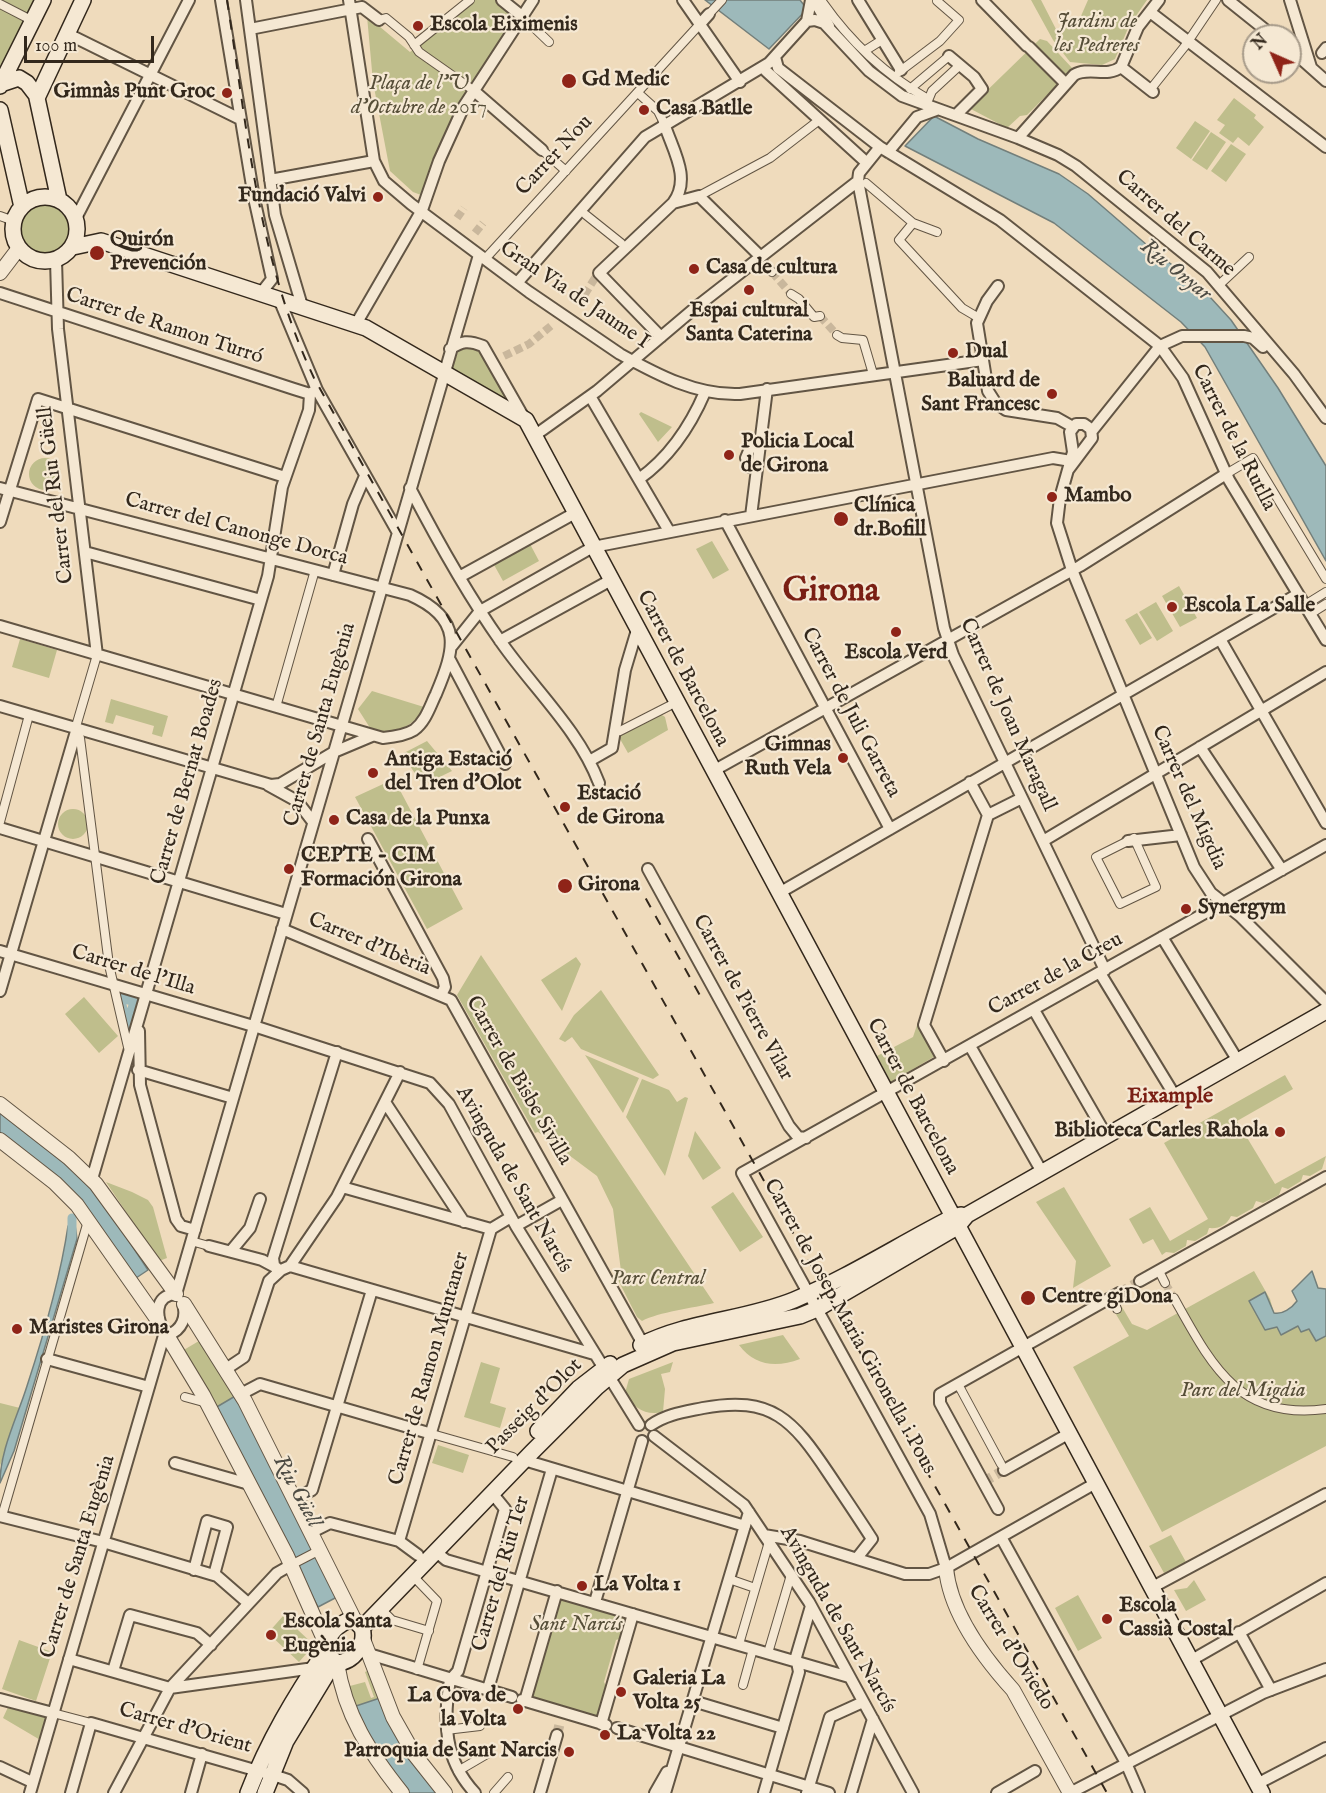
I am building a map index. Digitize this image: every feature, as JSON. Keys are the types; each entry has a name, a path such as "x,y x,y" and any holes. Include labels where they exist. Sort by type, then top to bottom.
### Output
{"main road":[{"path":"1,85 43,0"},
{"path":"37,96 83,0"},
{"path":"1,85 19,78 27,83 37,96 59,200"},
{"path":"0,110 22,207"},
{"path":"101,241 73,247 56,260 44,262 34,260 17,244 7,219 22,207 42,197 59,200 68,206 76,221 101,241 356,324 526,420"},
{"path":"73,247 77,236 76,221"},
{"name":"Carrer de Barcelona","path":"526,420 569,516 593,547 886,1094 959,1219 1022,1348 1259,1788"},
{"path":"959,1219 1326,1011"},
{"name":"Passeig d'Olot","path":"360,1630 418,1555 606,1373 643,1344 664,1335 762,1310 808,1293 959,1219"},
{"name":"Passeig d'Olot","path":"606,1373 672,1343 801,1316 817,1309 959,1219"},
{"name":"Passeig d'Olot","path":"360,1630 492,1493 518,1459"},
{"path":"248,1793 265,1772 297,1721 331,1655 338,1626 346,1621 360,1630 353,1657 345,1663 331,1655"},
{"path":"264,1793 265,1772 273,1734 314,1668 331,1655"}],"street":[{"path":"76,221 189,0"},
{"path":"221,0 254,198 271,271 272,279 261,293"},
{"path":"246,0 275,215 302,306"},
{"path":"414,45 470,0"},
{"path":"502,0 549,42"},
{"path":"356,324 422,210 439,161 473,90 533,0"},
{"path":"684,0 705,34 740,82"},
{"path":"700,24 722,0"},
{"path":"517,283 636,147 664,123 763,71 807,21 813,0"},
{"path":"813,0 832,32"},
{"path":"821,0 857,47 897,74 927,103 933,91 959,66"},
{"path":"858,0 882,40 897,74"},
{"path":"982,0 1066,84"},
{"path":"1018,138 1080,71 1111,72 1121,67 1138,27 1159,0"},
{"path":"1121,67 1151,91 1216,0"},
{"path":"1228,0 1258,24"},
{"path":"1290,0 1311,67"},
{"path":"897,74 940,41 959,20 937,1"},
{"path":"0,4 33,21"},
{"path":"250,29 349,4 362,7 379,21 386,18 409,36 419,52 454,79 473,90 566,171"},
{"name":"Gran Via de Jaume I","path":"349,4 374,161 384,181 517,283 632,361 705,392 740,394 983,360"},
{"path":"1150,12 1326,147"},
{"path":"807,21 820,21 832,32"},
{"name":"Carrer Nou","path":"482,257 566,171 700,24"},
{"name":"Carrer del Carme","path":"832,32 877,78 912,101 927,103 937,110 1018,138 1058,155 1076,166 1207,272 1294,374 1299,385 1326,418"},
{"path":"66,33 240,119"},
{"path":"866,50 882,40"},
{"path":"1311,67 1324,50"},
{"path":"910,89 949,56 974,77 982,88 956,115"},
{"path":"775,57 776,65 786,75"},
{"path":"1302,59 1326,81"},
{"path":"763,71 786,75"},
{"path":"763,71 867,163"},
{"name":"Carrer de la Rutlla","path":"786,75 884,149 1000,220 1160,346 1183,378 1226,474 1326,640"},
{"path":"638,93 658,111 664,123 681,170 680,193 673,203 599,273 661,337"},
{"path":"912,101 916,107 917,117"},
{"path":"937,110 917,117 859,173 862,182 913,223 937,232"},
{"path":"673,203 699,196 770,158 818,121"},
{"path":"270,180 374,161"},
{"path":"534,436 590,396 661,337 763,261 862,182"},
{"name":"Carrer de Joan Maragall","path":"862,182 940,612 948,640 1103,971 1176,1096"},
{"path":"699,196 772,272"},
{"path":"586,215 621,243"},
{"path":"913,223 899,240 962,308 979,318"},
{"path":"3,269 17,244"},
{"name":"Carrer de Santa Eugènia","path":"180,1299 193,1236 442,374 482,257"},
{"path":"1219,285 1249,257"},
{"name":"Carrer del Riu Güell","path":"56,260 58,313 97,655 78,730 94,856 114,984 127,1035 129,1054"},
{"path":"271,271 284,279 291,274"},
{"path":"998,286 977,323 988,391 995,402 1006,410 1057,418 1073,427"},
{"name":"Carrer de Ramon Turró","path":"0,293 313,392"},
{"path":"791,294 799,299 814,317 820,316"},
{"path":"279,299 313,392 398,531"},
{"path":"837,335 842,339 863,340 873,374"},
{"path":"1070,465 1090,443 1092,431 1160,346 1174,337 1246,336 1257,340 1282,371 1299,385"},
{"path":"450,349 461,341 470,341 483,346 526,420"},
{"path":"751,516 767,389"},
{"name":"Carrer de Bernat Boades","path":"92,1179 144,994 261,600 271,559 285,477 309,411 313,392"},
{"path":"639,479 673,447 691,422 705,392"},
{"path":"590,396 669,531"},
{"path":"0,522 5,490 38,399 81,410 285,477"},
{"path":"1070,465 1073,452 1069,434 1073,427 1082,423 1092,431"},
{"path":"1071,441 1080,447 1090,443"},
{"path":"0,626 372,736 388,737 416,729 427,715 450,660 452,646 480,611 593,547 1053,458 1070,465"},
{"path":"713,771 1072,570 1253,458 1326,579"},
{"name":"Carrer del Migdia","path":"1070,465 1060,498 1057,523 1072,570 1122,695 1202,881 1210,892 1224,902 1326,1002"},
{"path":"333,575 353,504 365,476"},
{"path":"410,488 480,611 500,641 591,760 599,783"},
{"name":"Carrer del Canonge Dorca","path":"5,490 81,512 410,595 431,606 443,621 452,646"},
{"path":"461,576 569,516"},
{"name":"Carrer de Juli Garreta","path":"725,520 890,829"},
{"path":"85,552 261,600"},
{"path":"276,707 315,570"},
{"path":"500,641 611,580"},
{"path":"1307,610 1326,592"},
{"path":"779,892 1298,594"},
{"path":"1307,610 1326,604"},
{"path":"591,760 612,748 625,670 637,630"},
{"path":"1220,639 1326,824"},
{"path":"450,660 505,764"},
{"path":"1043,841 1326,672"},
{"path":"0,706 265,783 280,784 334,752 372,736"},
{"path":"620,731 669,706"},
{"path":"0,822 29,715"},
{"path":"0,991 5,953 44,841 78,730"},
{"path":"1200,747 1282,870"},
{"path":"944,1061 924,1025 988,814 970,782"},
{"path":"265,783 297,801 313,822"},
{"path":"988,814 1022,798"},
{"path":"0,828 286,914"},
{"path":"1135,839 1156,887 1120,904 1096,857 1135,839 1181,835"},
{"name":"Carrer de Bisbe Sivilla","path":"368,839 439,970 445,987 441,995 451,1000 643,1344"},
{"name":"Carrer de la Creu","path":"806,1138 1326,845"},
{"name":"Carrer de Pierre Vilar","path":"648,869 789,1126 798,1137 806,1138"},
{"name":"Carrer d'Ibèria","path":"282,929 441,995"},
{"path":"1162,938 1238,1061"},
{"name":"Carrer de l'Illa","path":"5,953 255,1026"},
{"path":"1034,1010 1106,1136"},
{"path":"140,1012 138,1070 144,1102 176,1219 193,1236 209,1246 594,1354"},
{"name":"Avinguda de Sant Narcís","path":"255,1026 423,1080 441,1092 514,1222 639,1425"},
{"path":"970,1046 1042,1172"},
{"path":"282,1267 273,1258 337,1052"},
{"path":"138,1070 233,1098"},
{"path":"226,1369 244,1357 269,1281 342,1187 400,1072"},
{"path":"385,1102 464,1222"},
{"path":"0,1104 92,1179 155,1268 180,1299 226,1369 245,1392 360,1630 393,1717 403,1736 445,1793"},
{"name":"Carrer de Josep Maria Gironella i Pous","path":"806,1138 742,1173 930,1514 946,1568"},
{"path":"0,1140 61,1188 88,1220 167,1333 207,1403 291,1565 331,1655 344,1694 367,1747 402,1793"},
{"path":"1140,1281 1326,1177"},
{"path":"342,1187 491,1229 514,1222 562,1200"},
{"path":"231,1251 250,1228 260,1199"},
{"path":"88,1220 1,1516 104,1542 216,1576 248,1603"},
{"name":"Carrer de Ramon Muntaner","path":"399,1541 491,1229"},
{"path":"1159,1271 1166,1283"},
{"path":"295,1499 312,1490 372,1290"},
{"path":"157,1319 162,1302 171,1294 180,1299 186,1312 182,1323 174,1333 167,1333"},
{"path":"998,1509 940,1403 940,1394 1115,1295 1117,1309"},
{"path":"1174,1298 1210,1362 1234,1386 1261,1403 1287,1410 1326,1409"},
{"name":"Carrer de Santa Eugènia","path":"31,1788 167,1333"},
{"path":"47,1359 149,1387"},
{"path":"245,1392 260,1384 745,1526"},
{"path":"959,1386 1002,1467 1068,1434"},
{"path":"185,1397 207,1403"},
{"path":"653,1430 645,1422 639,1425 635,1434 642,1441 649,1441 653,1430 664,1416 736,1403 760,1408 783,1418 802,1434 872,1539 857,1558"},
{"name":"Avinguda de Sant Narcís","path":"653,1430 744,1505 811,1606 849,1677 858,1704 873,1719 914,1793"},
{"path":"595,1602 642,1441"},
{"path":"175,1463 249,1484"},
{"name":"Carrer del Riu Ter","path":"488,1689 552,1469"},
{"path":"946,1568 1094,1484"},
{"path":"475,1793 458,1771 450,1752 445,1709 450,1680 458,1671 505,1509 492,1493"},
{"path":"1150,1587 1326,1494"},
{"path":"665,1793 748,1512"},
{"path":"194,1570 207,1521 227,1527 216,1576"},
{"path":"312,1532 330,1523 399,1541 418,1555"},
{"path":"1002,1537 1126,1763 1139,1793"},
{"path":"739,1644 767,1538"},
{"name":"Carrer d'Oviedo","path":"767,1538 793,1540 917,1575 946,1568 948,1588 968,1628 1001,1679 1013,1690 1070,1793"},
{"path":"779,1556 793,1540"},
{"path":"114,1793 170,1688 278,1573 318,1551"},
{"path":"435,1551 446,1560 849,1677"},
{"path":"412,1575 437,1601 417,1670"},
{"path":"768,1653 791,1575"},
{"path":"729,1579 755,1588"},
{"path":"1190,1661 1326,1582"},
{"path":"519,1699 557,1591"},
{"path":"764,1793 799,1672 796,1657 811,1606"},
{"path":"380,1608 392,1620 429,1632"},
{"path":"608,1726 633,1614"},
{"path":"113,1671 130,1615 197,1633 211,1645"},
{"path":"1239,1632 1270,1690"},
{"path":"743,1684 753,1649"},
{"path":"369,1654 519,1699 561,1718 608,1726 769,1775 808,1790 829,1793"},
{"path":"69,1659 170,1688 314,1668"},
{"path":"1070,1793 1270,1690 1326,1669"},
{"path":"0,1699 53,1713"},
{"path":"693,1701 783,1728"},
{"path":"808,1790 830,1717 858,1704"},
{"name":"Carrer d'Orient","path":"53,1713 265,1772 288,1780 303,1793"},
{"path":"851,1793 873,1719"},
{"path":"71,1793 91,1723"},
{"path":"446,1730 480,1726"},
{"path":"540,1793 556,1735"},
{"path":"655,1793 679,1747"},
{"path":"1259,1788 1326,1748"},
{"path":"191,1793 202,1754"},
{"path":"458,1771 488,1754"},
{"path":"0,1767 31,1788"},
{"path":"997,1793 1035,1771"},
{"path":"494,1793 508,1777"}],"green space":[{"path":"0,0 37,0 0,76"},
{"name":"Plaça de l'U d'Octubre de 2017","path":"474,0 498,0 516,15 452,125 421,195 413,192 390,171 373,82 367,16 410,52"},
{"name":"Jardins de les Pedreres","path":"1031,0 1041,0 1058,33 1081,16 1088,0 1147,0 1129,26 1115,59 1102,65 1070,62 1053,40"},
{"path":"1040,39 1047,41 1073,69 1027,115 1020,116 1007,128 969,108"},
{"path":"1234,98 1256,115 1254,118 1264,127 1249,146 1238,137 1233,143 1219,133 1225,125 1217,120"},
{"path":"1195,121 1210,131 1191,159 1176,148"},
{"path":"1211,132 1226,142 1207,170 1192,160"},
{"path":"1231,144 1246,154 1226,182 1211,171"},
{"path":"41,202 51,202 61,206 69,214 73,229 69,244 61,252 51,256 41,256 31,252 23,244 19,234 19,224 23,214 31,206"},
{"path":"460,346 478,347 511,408 451,372"},
{"path":"641,412 672,427 658,442 639,414"},
{"path":"45,458 57,462 61,474 57,486 45,490 33,486 29,474 33,462"},
{"path":"712,541 729,570 713,579 696,549"},
{"path":"530,544 539,561 503,581 493,563"},
{"path":"1179,586 1197,618 1180,627 1162,596"},
{"path":"1156,602 1173,631 1157,641 1139,612"},
{"path":"1137,613 1152,638 1140,645 1125,620"},
{"path":"20,639 57,650 49,678 12,667"},
{"path":"372,691 424,707 409,725 403,728 372,731 358,709"},
{"path":"111,699 168,716 162,737 152,734 154,726 116,715 113,724 105,722"},
{"path":"659,713 665,717 668,730 628,753 620,739 621,735"},
{"path":"427,741 452,771 425,784 420,781 402,754"},
{"path":"394,779 463,909 427,929 355,797"},
{"path":"73,809 84,813 88,824 84,835 73,839 62,835 58,824 62,813"},
{"name":"Parc Central","path":"481,955 714,1303 642,1321 637,1317 618,1280 622,1279 613,1209 597,1176 538,1132 535,1133 457,995"},
{"path":"576,957 581,964 562,1011 541,980"},
{"path":"601,990 659,1075 653,1079 581,1049 572,1037 565,1042 559,1039 574,1015"},
{"path":"84,997 118,1036 99,1053 65,1014"},
{"path":"918,1022 937,1055 891,1082 877,1056 913,1037"},
{"path":"585,1055 639,1078 623,1113"},
{"path":"1285,1075 1293,1089 1237,1121 1275,1184 1326,1156 1322,1169 1310,1176 1303,1175 1301,1181 1288,1189 1282,1187 1279,1195 1263,1203 1256,1201 1253,1208 1237,1217 1231,1216 1222,1226 1209,1228 1207,1234 1195,1241 1187,1240 1186,1246 1174,1253 1166,1252 1162,1255 1153,1239 1143,1244 1129,1219 1150,1207 1170,1241 1208,1219 1164,1143"},
{"path":"642,1079 669,1090 677,1102 685,1097 688,1098 665,1176 626,1117"},
{"path":"695,1131 721,1168 703,1180 688,1156"},
{"path":"106,1182 148,1200 153,1207 167,1258 159,1261"},
{"path":"1064,1187 1111,1266 1073,1288 1076,1261 1036,1202"},
{"path":"733,1192 763,1237 740,1252 711,1207"},
{"name":"Parc del Migdia","path":"1254,1271 1270,1299 1274,1313 1278,1315 1295,1305 1297,1301 1292,1291 1312,1271 1318,1288 1326,1289 1326,1446 1162,1532 1073,1367 1129,1336 1114,1311 1122,1307 1132,1324 1147,1330"},
{"path":"783,1335 800,1359 783,1364 766,1363 752,1357 739,1345"},
{"path":"204,1338 237,1395 215,1408 182,1351"},
{"path":"481,1362 500,1368 490,1403 506,1408 500,1428 464,1417"},
{"path":"673,1362 670,1372 661,1374 665,1389 663,1412 645,1412 636,1407 625,1393 629,1379"},
{"path":"0,1403 20,1408 0,1466"},
{"path":"438,1445 469,1455 463,1473 432,1463"},
{"path":"1171,1535 1186,1562 1164,1573 1149,1546"},
{"path":"1194,1580 1206,1600 1186,1611 1174,1590 1187,1588"},
{"path":"1078,1595 1102,1638 1078,1651 1055,1608"},
{"name":"Sant Narcís","path":"560,1597 628,1617 622,1638 616,1640 604,1682 607,1688 598,1718 530,1698"},
{"path":"283,1616 314,1645 299,1662 268,1633"},
{"path":"19,1640 52,1652 36,1701 2,1689"},
{"path":"369,1670 380,1698 353,1707 346,1687 365,1682 371,1698 374,1697 365,1672"},
{"path":"9,1705 50,1715 42,1741 3,1718"}],"water":[{"path":"705,0 800,0 807,9 769,49"},
{"name":"Riu Onyar","path":"934,116 978,139 1059,174 1088,194 1155,252 1199,285 1231,320 1278,388 1326,466 1326,561 1205,347 1181,322 1054,223 905,146"},
{"path":"0,1112 83,1178 102,1200 148,1270 136,1278 86,1208 0,1134"},
{"path":"75,1225 77,1239 14,1451 0,1483 6,1446 51,1307 68,1226"},
{"path":"1312,1271 1318,1288 1326,1289 1326,1336 1316,1341 1309,1329 1301,1332 1298,1326 1281,1335 1277,1327 1265,1330 1249,1301 1265,1292 1274,1313 1283,1312 1297,1301 1292,1291"},
{"path":"237,1395 337,1597 318,1607 215,1408"},
{"path":"380,1698 437,1793 407,1793 378,1756 353,1707"}],"waterway":[{"path":"120,997 134,1002 127,1025 120,997"},
{"path":"72,1218 72,1237"}],"tunnel":[{"path":"457,218 464,208"},
{"path":"475,233 483,223"},
{"path":"772,272 791,294"},
{"path":"578,305 595,278"},
{"path":"820,316 837,335"},
{"path":"504,356 529,344 552,325"},
{"path":"1119,1293 1140,1281"},
{"path":"1165,1283 1174,1298"},
{"path":"983,1482 1004,1470"},
{"path":"557,1735 560,1722"}],"railway":[{"path":"227,0 249,144 267,240 295,333 314,378 1107,1793"},
{"path":"636,881 702,999"}],"place":[{"name":"Escola Eiximenis","path":"418,26"},
{"name":"Gd Medic","path":"569,81"},
{"name":"Gimnàs Punt Groc","path":"227,93"},
{"name":"Casa Batlle","path":"644,110"},
{"name":"Fundació Valvi","path":"378,197"},
{"name":"Quirón Prevención","path":"97,253"},
{"name":"Casa de cultura","path":"694,269"},
{"name":"Espai cultural Santa Caterina","path":"749,290"},
{"name":"Dual","path":"953,353"},
{"name":"Baluard de Sant Francesc","path":"1052,394"},
{"name":"Policia Local de Girona","path":"729,455"},
{"name":"Mambo","path":"1052,497"},
{"name":"Clínica dr.Bofill","path":"841,519"},
{"name":"Escola La Salle","path":"1172,607"},
{"name":"Escola Verd","path":"896,632"},
{"name":"Gimnas Ruth Vela","path":"843,758"},
{"name":"Antiga Estació del Tren d'Olot","path":"373,773"},
{"name":"Estació de Girona","path":"565,807"},
{"name":"Casa de la Punxa","path":"334,820"},
{"name":"CEPTE - CIM Formación Girona","path":"289,869"},
{"name":"Girona","path":"565,886"},
{"name":"Synergym","path":"1186,909"},
{"name":"Biblioteca Carles Rahola","path":"1280,1132"},
{"name":"Centre giDona","path":"1028,1298"},
{"name":"Maristes Girona","path":"17,1329"},
{"name":"La Volta 1","path":"582,1586"},
{"name":"Escola Cassià Costal","path":"1107,1619"},
{"name":"Escola Santa Eugènia","path":"271,1635"},
{"name":"Galeria La Volta 25","path":"621,1692"},
{"name":"La Cova de la Volta","path":"518,1709"},
{"name":"La Volta 22","path":"605,1735"},
{"name":"Parroquia de Sant Narcis","path":"569,1752"}],"district":[{"name":"Girona","path":"831,593"},
{"name":"Eixample","path":"1170,1097"}],"water label":[{"name":"Riu Güell","path":"296,1492"}]}
